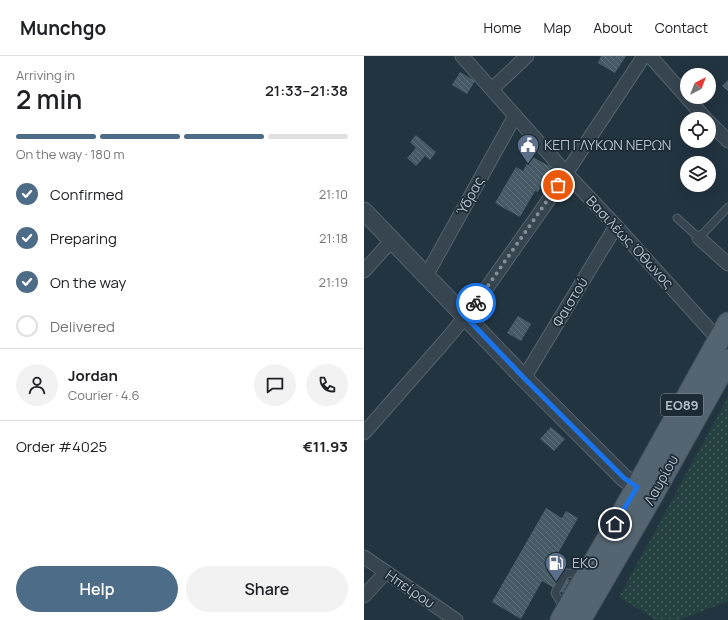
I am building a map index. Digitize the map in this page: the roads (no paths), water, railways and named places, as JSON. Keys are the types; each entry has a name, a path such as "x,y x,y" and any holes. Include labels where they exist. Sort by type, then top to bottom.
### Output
{"main road":[{"name":"Λαυρίου","path":"569,617 587,574 644,492 723,331"},
{"name":"Λαυρίου","path":"569,617 644,492 728,360"}],"street":[{"name":"Βασιλέως Όθωνος","path":"462,56 566,173 616,226 723,331"},
{"path":"492,89 527,56"},
{"path":"364,433 466,317 509,257 644,56"},
{"path":"650,56 700,112"},
{"name":"Ύδρας","path":"426,276 515,116"},
{"path":"716,129 728,141"},
{"path":"364,211 524,378 624,478 644,492"},
{"name":"Φαιστού","path":"524,378 616,226"},
{"path":"699,238 728,264"},
{"path":"364,271 392,240"},
{"name":"Ηπείρου","path":"364,557 456,620"},
{"path":"364,596 386,572"}],"lane":[{"path":"677,218 699,238 728,207"}],"place":[{"name":"ΚΕΠ ΓΛΥΚΩΝ ΝΕΡΩΝ","path":"528,164"},
{"name":"EKO","path":"556,582"}]}
